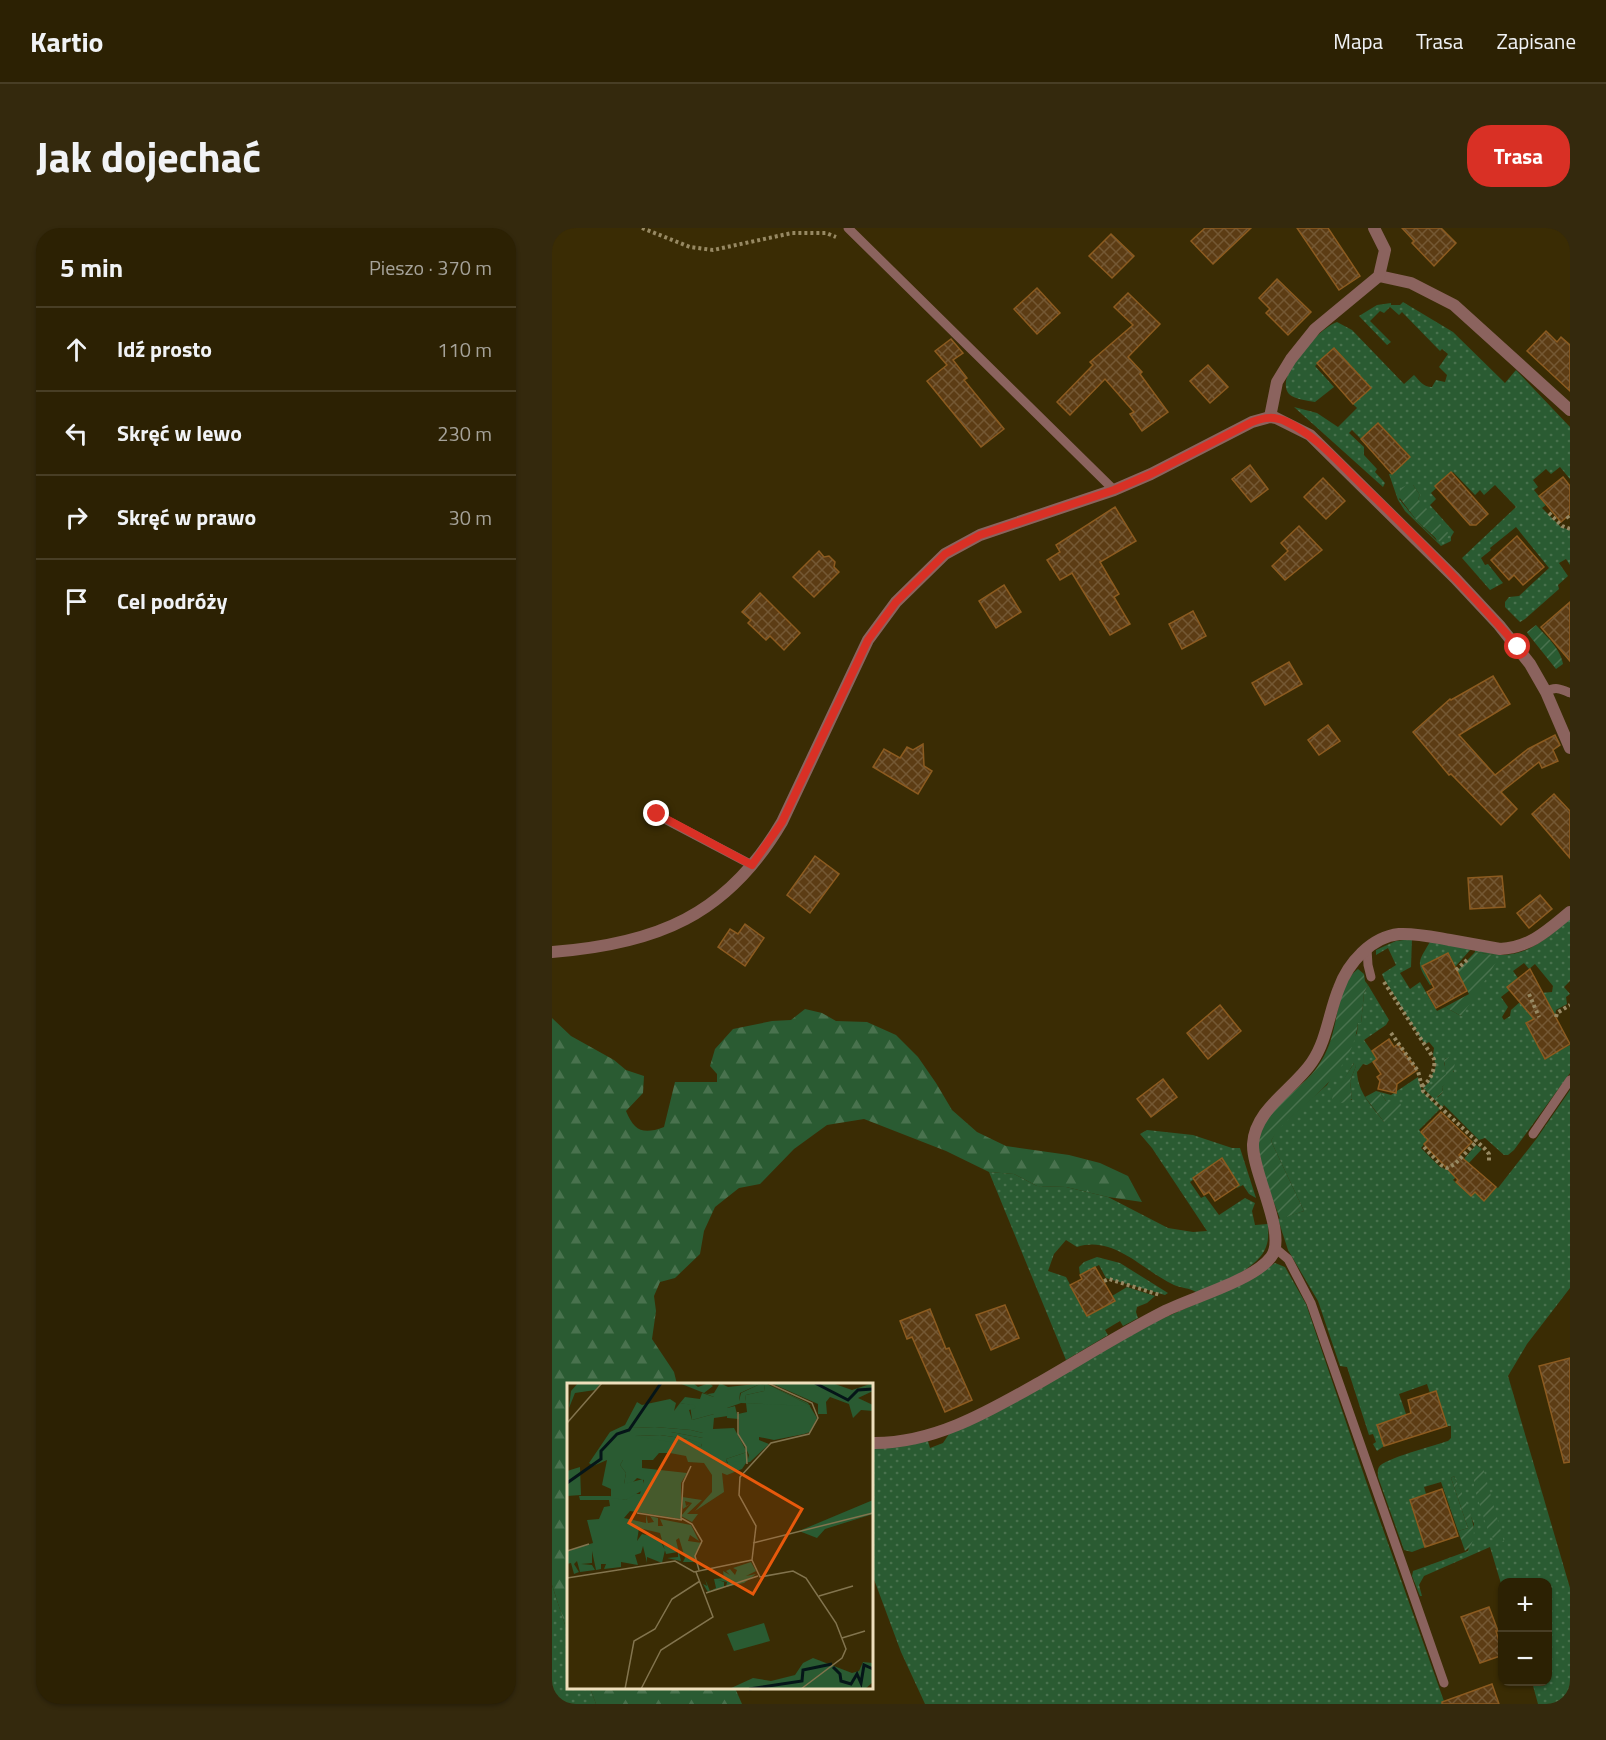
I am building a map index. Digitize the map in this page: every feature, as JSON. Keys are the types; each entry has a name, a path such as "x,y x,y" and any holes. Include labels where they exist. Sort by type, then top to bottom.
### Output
{"street":[{"path":"1270,417 1277,382 1315,329 1379,276 1385,250 1374,228"},
{"path":"1379,276 1411,283 1454,305 1570,410"},
{"path":"552,952 610,944 671,928 705,909 736,882 752,865 782,822 868,640 896,602 945,554 960,545 1012,524 1114,490 1151,474 1252,422 1270,417 1288,422 1310,435 1386,508 1499,625 1530,664 1546,692 1570,748"},
{"path":"873,1443 908,1440 937,1432 998,1406 1163,1312 1244,1276 1271,1257 1275,1248 1274,1229 1254,1158 1254,1136 1275,1101 1308,1068 1320,1052 1339,987 1347,970 1367,949 1396,934 1414,934 1500,949 1514,949 1526,945 1570,912"}],"lane":[{"path":"848,228 1114,490"},
{"path":"1546,692 1552,688 1560,688 1570,693"},
{"path":"657,814 752,865"},
{"path":"1367,949 1371,977"},
{"path":"1533,1134 1570,1080"},
{"path":"1275,1248 1288,1259 1300,1278 1311,1303 1444,1683"}],"path":[{"path":"642,228 690,247 713,250 792,233 826,233 839,238"},
{"path":"1550,513 1562,526 1570,529"},
{"path":"1383,981 1434,1059 1434,1070 1428,1082 1422,1086"},
{"path":"1529,994 1539,1017"},
{"path":"1556,1017 1557,1012 1570,1005"},
{"path":"1391,1033 1418,1071 1426,1094 1487,1151 1489,1163"},
{"path":"1424,1147 1441,1165 1448,1168 1455,1164 1477,1141"},
{"path":"1104,1281 1109,1279 1168,1298"}],"green space":[{"path":"1403,302 1453,332 1505,383 1516,370 1570,427 1570,479 1560,467 1551,474 1546,469 1533,480 1538,487 1534,490 1546,505 1542,508 1561,527 1570,530 1570,565 1566,559 1559,563 1568,576 1558,585 1559,589 1520,622 1505,607 1505,602 1509,597 1519,596 1549,568 1516,527 1481,558 1503,583 1490,590 1462,558 1516,507 1495,485 1484,495 1480,490 1475,495 1453,472 1431,493 1436,499 1430,505 1454,532 1451,541 1441,546 1405,511 1398,500 1389,474 1392,474 1410,456 1379,424 1361,439 1352,430 1349,433 1364,447 1364,455 1377,469 1375,472 1385,483 1383,487 1294,407 1317,413 1338,427 1357,408 1353,404 1370,388 1335,348 1315,366 1334,387 1315,402 1301,400 1289,394 1286,386 1288,376 1301,353 1320,333 1337,322 1352,330 1404,384 1414,375 1429,387 1432,387 1436,380 1445,382 1447,375 1439,367 1448,354 1442,349 1440,351 1402,312 1399,315 1390,307 1384,313 1380,311 1370,321 1391,342 1387,345 1359,316 1377,305 1391,303 1391,305 1400,305","holes":["1413,485 1420,495 1418,499 1437,541 1399,499"]},
{"path":"1409,484 1413,485 1420,495 1418,499 1450,535 1440,542 1417,521 1399,497 1401,488"},
{"path":"1536,625 1562,658 1563,664 1556,669 1527,632"},
{"path":"1570,919 1570,981 1564,987 1570,994 1566,997 1567,1004 1556,1010 1555,1015 1540,993 1552,992 1553,986 1535,964 1529,969 1524,963 1513,971 1518,978 1508,987 1510,990 1501,997 1508,1007 1502,1017 1504,1020 1510,1016 1511,1010 1520,1002 1537,1018 1526,1024 1545,1058 1570,1045 1570,1073 1514,1150 1504,1155 1485,1138 1479,1140 1437,1098 1443,1092 1442,1087 1454,1072 1446,1058 1444,1063 1447,1074 1425,1090 1423,1088 1436,1066 1434,1048 1429,1042 1425,1044 1384,979 1382,974 1396,965 1388,948 1376,955 1376,950 1396,941 1412,939 1411,967 1400,973 1410,989 1420,982 1437,1011 1445,1007 1461,1016 1494,955 1475,952 1475,950 1503,955 1522,952 1539,943"},
{"path":"1431,940 1471,949 1455,967 1447,953 1423,966 1432,984 1430,985 1420,962"},
{"path":"1475,952 1494,955 1496,962 1461,1016 1445,1007 1469,994 1457,971"},
{"path":"1358,969 1364,974 1368,985 1364,993 1361,1024 1358,1023 1356,1036 1346,1059 1331,1080 1285,1123 1271,1141 1304,1211 1280,1219 1260,1160 1261,1130 1266,1120 1309,1077 1322,1060 1332,1037 1344,989 1352,974"},
{"path":"1368,985 1389,1020 1386,1025 1364,1040 1377,1059 1367,1065 1363,1064 1357,1072 1360,1086 1370,1105 1384,1122 1386,1101 1380,1092 1391,1095 1418,1077 1422,1091 1440,1109 1419,1130 1428,1140 1421,1148 1440,1167 1450,1171 1457,1167 1476,1145 1482,1149 1453,1180 1471,1195 1475,1192 1484,1201 1496,1187 1498,1188 1537,1138 1570,1090 1570,1288 1527,1344 1508,1376 1570,1588 1570,1704 1538,1704 1533,1686 1552,1686 1552,1578 1499,1578 1490,1547 1424,1576 1419,1585 1422,1596 1420,1596 1412,1576 1413,1571 1468,1551 1474,1524 1454,1476 1451,1478 1468,1528 1458,1531 1441,1482 1424,1487 1426,1494 1410,1500 1425,1547 1412,1552 1404,1550 1378,1477 1378,1469 1390,1460 1410,1452 1448,1441 1451,1438 1451,1426 1447,1426 1436,1392 1430,1393 1427,1384 1399,1394 1412,1431 1410,1438 1408,1438 1401,1417 1377,1425 1384,1446 1377,1451 1373,1444 1376,1442 1373,1434 1369,1435 1347,1367 1340,1366 1318,1301 1288,1250 1278,1219 1304,1211 1271,1141 1278,1128 1327,1085 1357,1033 1358,1023 1361,1023 1364,993","holes":["1354,1063 1356,1066 1350,1081 1352,1100 1332,1099"]},
{"path":"805,1009 822,1013 836,1021 867,1022 896,1035 918,1057 952,1110 977,1132 1006,1146 1069,1155 1100,1163 1128,1176 1142,1202 1066,1187 1037,1186 1014,1174 989,1172 946,1151 864,1119 827,1125 794,1149 760,1184 739,1188 715,1207 704,1231 700,1254 675,1278 660,1282 654,1296 656,1311 652,1339 674,1372 677,1383 567,1383 567,1631 552,1585 552,1018 571,1036 614,1060 626,1070 644,1076 643,1093 626,1111 632,1123 645,1131 664,1127 675,1082 717,1082 717,1074 710,1066 715,1049 733,1029 772,1021 791,1020"},
{"path":"1449,1057 1454,1061 1453,1071 1456,1075 1442,1087 1443,1092 1437,1097 1444,1105 1442,1107 1425,1090 1446,1074 1444,1060"},
{"path":"1355,1062 1356,1066 1350,1081 1352,1099 1335,1104 1332,1099 1333,1095"},
{"path":"1376,1091 1380,1092 1386,1101 1399,1102 1404,1109 1384,1122 1365,1097"},
{"path":"1147,1130 1193,1135 1232,1148 1240,1148 1256,1198 1249,1194 1243,1185 1237,1188 1219,1162 1190,1182 1201,1198 1205,1196 1219,1215 1245,1198 1255,1203 1252,1211 1255,1225 1268,1224 1267,1244 1262,1255 1236,1276 1196,1292 1162,1279 1116,1250 1090,1245 1077,1247 1066,1240 1054,1254 1048,1271 1066,1277 1087,1316 1114,1301 1112,1296 1127,1287 1155,1296 1147,1303 1137,1307 1138,1318 1123,1326 1120,1321 1105,1330 1108,1335 1066,1360 989,1172 1014,1174 1037,1186 1066,1187 1108,1197 1168,1228 1193,1232 1207,1231 1152,1148 1140,1134"},
{"path":"1097,1257 1120,1263 1168,1293 1165,1295 1106,1278 1099,1265 1080,1275 1079,1267 1084,1262"},
{"path":"1275,1263 1285,1267 1306,1304 1445,1704 925,1704 901,1652 873,1577 873,1448 928,1441 930,1448 943,1443 949,1434 1141,1328 1250,1280"},
{"path":"1483,1468 1504,1542 1495,1540 1489,1534 1474,1487 1474,1473"},
{"path":"1454,1476 1467,1504 1473,1526 1474,1536 1465,1551 1458,1531 1468,1528 1451,1478"},
{"path":"552,1585 567,1631 567,1689 590,1689 596,1704 556,1704 552,1696"},
{"path":"590,1689 735,1689 742,1704 596,1704"}],"building":[{"path":"1205,228 1251,228 1213,264 1191,241"},
{"path":"1297,228 1328,228 1360,276 1339,290"},
{"path":"1402,228 1441,228 1456,243 1434,266 1412,243 1414,241"},
{"path":"1111,234 1134,256 1112,278 1089,256"},
{"path":"1277,279 1311,312 1288,335 1266,313 1270,309 1259,298"},
{"path":"1037,288 1060,313 1037,334 1014,309"},
{"path":"1128,293 1160,324 1128,357 1142,372 1140,374 1168,412 1142,431 1130,414 1134,412 1105,379 1070,415 1057,402 1093,365 1090,362 1133,325 1114,307"},
{"path":"1546,331 1557,342 1561,337 1570,345 1570,391 1527,351"},
{"path":"951,339 963,353 953,360 967,378 964,380 1004,429 981,447 927,381 947,365 935,351"},
{"path":"1334,348 1371,388 1353,404 1317,363"},
{"path":"1208,365 1228,387 1210,403 1190,381"},
{"path":"1378,423 1410,457 1392,474 1361,439"},
{"path":"1250,465 1268,489 1251,502 1232,479"},
{"path":"1451,472 1488,514 1476,525 1470,525 1435,486"},
{"path":"1563,477 1570,486 1570,514 1561,522 1539,496"},
{"path":"1323,478 1345,501 1326,519 1304,497"},
{"path":"1115,507 1136,541 1100,562 1119,594 1114,597 1130,624 1110,635 1072,573 1060,580 1047,560 1060,552 1056,545"},
{"path":"1299,526 1322,550 1285,580 1272,566 1288,551 1281,543"},
{"path":"1517,536 1544,567 1523,585 1514,575 1509,580 1491,560"},
{"path":"819,551 824,557 829,556 835,562 834,567 839,572 814,597 793,577"},
{"path":"1004,585 1021,612 996,628 979,601"},
{"path":"760,593 800,633 784,650 770,636 766,640 748,623 751,620 742,612"},
{"path":"1570,602 1570,661 1541,627"},
{"path":"1193,611 1206,636 1182,649 1169,624"},
{"path":"1289,662 1302,684 1265,705 1252,683"},
{"path":"1493,676 1510,704 1459,735 1495,775 1528,749 1555,735 1560,745 1553,750 1558,761 1542,768 1539,762 1501,792 1517,809 1501,825 1451,774 1449,775 1413,732 1450,699"},
{"path":"1328,725 1340,741 1319,755 1308,740"},
{"path":"923,744 924,766 932,771 918,794 873,767 884,749 900,758 907,747 913,750"},
{"path":"1554,794 1570,811 1570,858 1532,814"},
{"path":"815,856 839,874 810,913 787,895"},
{"path":"1502,876 1505,907 1470,909 1468,878"},
{"path":"1540,895 1552,909 1529,928 1517,913"},
{"path":"745,924 764,938 745,966 718,947 730,929 738,934"},
{"path":"1448,953 1467,991 1436,1008 1427,992 1434,988 1422,966"},
{"path":"1530,969 1570,1044 1545,1059 1526,1023 1534,1019 1507,987"},
{"path":"1220,1005 1241,1031 1208,1059 1187,1033"},
{"path":"1389,1039 1394,1047 1398,1044 1417,1070 1397,1084 1396,1093 1378,1089 1380,1081 1377,1077 1381,1074 1373,1062 1377,1059 1372,1051"},
{"path":"1163,1079 1177,1097 1151,1117 1137,1099"},
{"path":"1441,1112 1472,1142 1459,1155 1496,1187 1484,1201 1475,1192 1471,1196 1456,1182 1458,1180 1424,1144 1428,1140 1421,1132"},
{"path":"1222,1158 1239,1185 1215,1201 1209,1192 1204,1195 1193,1178"},
{"path":"1095,1267 1115,1301 1087,1316 1070,1285 1082,1279 1080,1275"},
{"path":"1005,1305 1019,1338 991,1350 976,1315"},
{"path":"930,1309 946,1349 949,1348 972,1400 945,1412 912,1337 907,1339 900,1321"},
{"path":"1570,1358 1570,1462 1564,1463 1539,1366"},
{"path":"1436,1391 1447,1426 1384,1446 1377,1425 1411,1413 1408,1400"},
{"path":"1442,1489 1458,1536 1425,1547 1410,1500"},
{"path":"1489,1607 1498,1631 1496,1631 1498,1657 1480,1663 1461,1617"},
{"path":"1492,1684 1499,1704 1442,1704 1442,1702"}],"route":[{"path":"657,814 752,865 782,822 868,640 896,602 945,554 980,535 1114,490 1265,417 1288,422 1317,441 1455,578 1518,647"}]}
